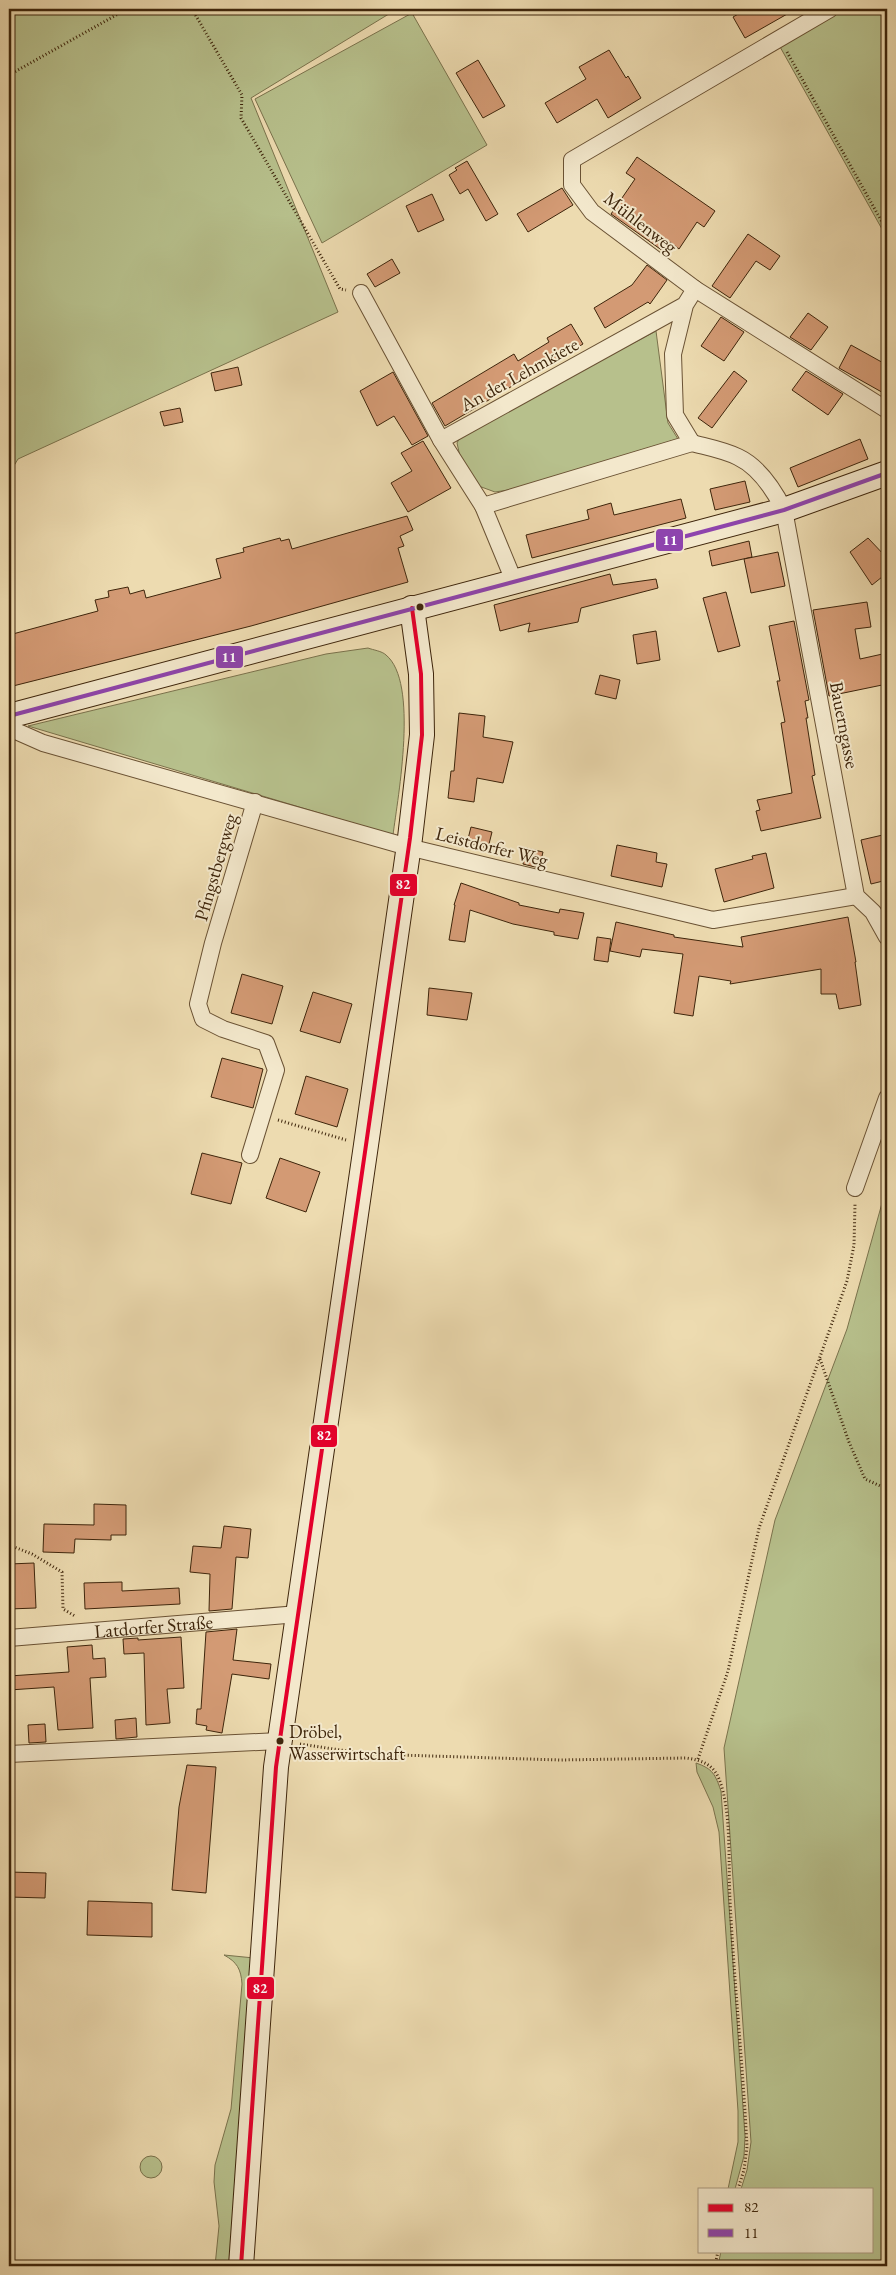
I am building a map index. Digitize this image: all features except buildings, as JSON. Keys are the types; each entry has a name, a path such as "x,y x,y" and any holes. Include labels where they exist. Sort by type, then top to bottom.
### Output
{"main road":[{"path":"9,716 784,510 887,473"},
{"path":"241,2266 276,1767 366,1145 422,735 421,674 412,608"}],"street":[{"name":"Mühlenweg","path":"830,9 572,160 572,185 592,212 695,289 887,410"},
{"path":"692,443 675,415 673,354 686,305 695,289"},
{"path":"360,293 441,440 483,506 514,581"},
{"name":"An der Lehmkiete","path":"441,440 686,305"},
{"path":"483,506 692,443 738,457 760,473 778,497 784,510"},
{"name":"Bauerngasse","path":"784,510 856,896"},
{"name":"Leistdorfer Weg","path":"9,728 43,743 408,847 713,920 856,896"},
{"name":"Pfingstbergweg","path":"255,802 213,943 198,1004 203,1019 223,1029 266,1043 276,1070 262,1116"},
{"path":"856,896 873,912 887,937"},
{"path":"855,1188 887,1098"},
{"path":"250,1155 262,1116"},
{"name":"Latdorfer Straße","path":"9,1638 298,1614"},
{"path":"9,1754 280,1741"}],"path":[{"path":"9,75 127,9"},
{"path":"192,9 242,95 241,118 340,289 360,293"},
{"path":"779,38 887,231"},
{"path":"262,1116 366,1145"},
{"path":"698,1759 728,1671 759,1528 847,1281 854,1245 855,1188"},
{"path":"820,1358 849,1442 866,1479 887,1489"},
{"path":"9,1545 32,1554 62,1572 63,1609 102,1630"},
{"path":"280,1741 367,1754 560,1760 698,1759 709,1764 718,1776 724,1792 726,1820 747,2148 744,2170 738,2188"},
{"path":"715,2266 718,2252"}],"green space":[{"path":"9,9 397,9 251,98 338,312 18,459 9,474"},
{"path":"840,9 887,9 887,238 779,45"},
{"path":"412,13 487,145 322,243 255,99"},
{"path":"656,331 668,423 678,439 521,488 495,492 476,485 461,461 457,443 461,435"},
{"path":"368,648 386,655 396,669 402,689 404,740 393,835 28,726 326,654"},
{"path":"887,1190 887,2266 718,2266 721,2252 874,2252 874,2188 741,2188 747,2170 751,2142 724,1748 775,1520 847,1329"},
{"path":"696,1763 710,1770 717,1780 721,1791 745,2136 744,2156 735,2188 728,2188 738,2142 738,2111 719,1832 713,1807 697,1772"},
{"path":"224,1955 254,1958 231,2266 215,2266 219,2226 214,2182 215,2165 231,2109 242,1984 238,1966"},
{"path":"151,2156 159,2159 162,2167 159,2175 151,2178 143,2175 140,2167 143,2159"}],"transit line":[{"name":"11","path":"9,716 784,510 887,473"},
{"name":"82","path":"241,2266 276,1767 410,838 422,735 421,674 412,608"}],"place":[{"name":"Dröbel, Wasserwirtschaft","path":"280,1741"}]}
